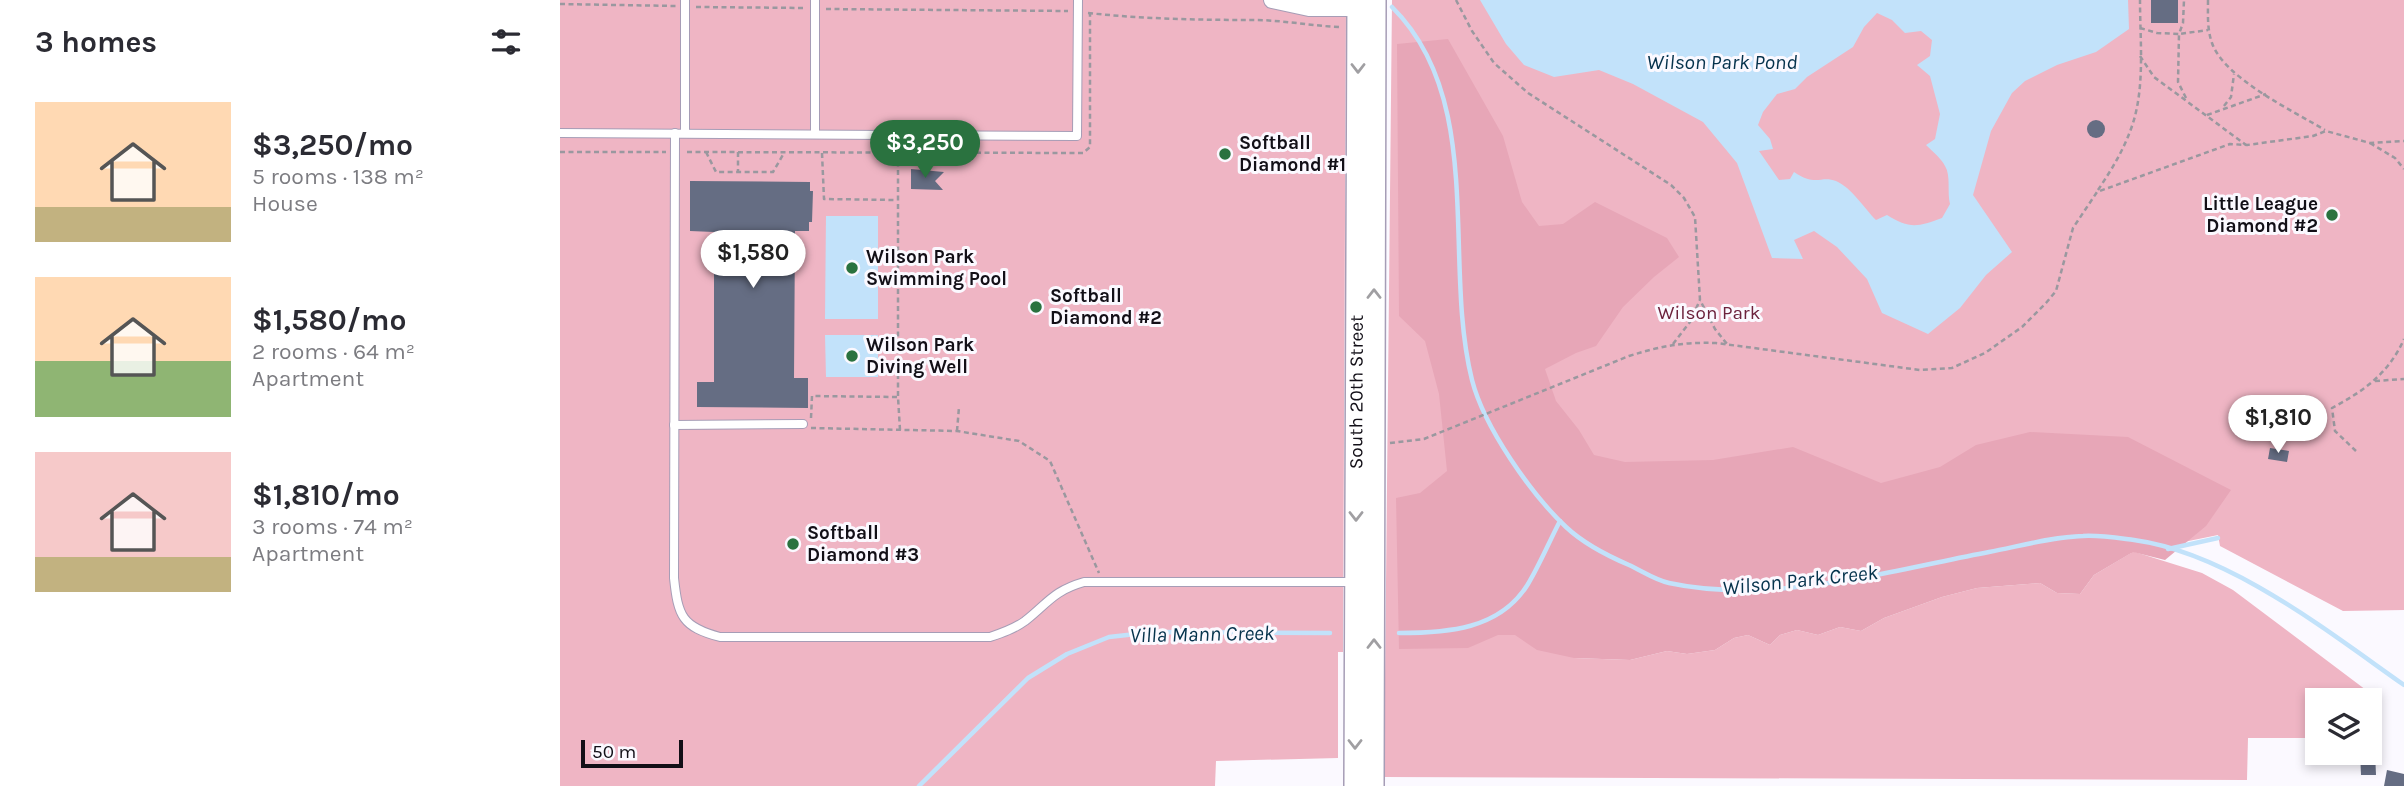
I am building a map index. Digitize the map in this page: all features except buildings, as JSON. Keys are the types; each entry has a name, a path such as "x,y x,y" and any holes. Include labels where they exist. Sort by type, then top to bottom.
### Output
{"street":[{"path":"1272,0 1309,8 1367,4"},
{"name":"South 20th Street","path":"1367,4 1365,582 1373,786"},
{"name":"South 20th Street","path":"1355,786 1365,582"}],"lane":[{"path":"560,133 1077,136 1078,0"},
{"path":"685,3 685,133"},
{"path":"815,4 815,134"},
{"path":"675,133 676,597 687,623 702,632 720,637 990,637 1025,621 1052,596 1067,587 1084,582 1365,582"},
{"path":"674,425 807,427"}],"path":[{"path":"1456,0 1472,31 1494,63 1528,93 1671,185 1684,198 1695,217 1700,300 1715,329 1727,344"},
{"path":"1365,440 1391,444 1410,443 1441,433 1629,356 1684,342 1727,344 1920,370 1952,368 1985,353 2022,327 2056,291 2073,228 2113,167 2133,123 2137,105 2140,56 2140,0"},
{"path":"2183,0 2178,82 2187,100"},
{"path":"2208,0 2208,30 2213,46 2235,74 2326,131 2370,143 2395,158 2404,169"},
{"path":"560,4 815,4 1078,12 1136,18 1227,22 1256,20 1341,27"},
{"path":"2140,28 2157,33 2179,34 2208,30"},
{"path":"2140,56 2154,77 2246,145"},
{"path":"2221,108 2231,97 2235,74"},
{"path":"2207,115 2266,94"},
{"path":"2097,192 2230,144 2246,145 2313,136 2326,131"},
{"path":"2370,143 2404,142"},
{"path":"705,152 716,172 773,172 785,152"},
{"path":"738,152 738,172"},
{"path":"822,153 824,199 898,200"},
{"path":"898,153 900,430"},
{"path":"1673,344 1690,322 1700,300"},
{"path":"2356,451 2335,431 2332,408 2375,381 2391,365 2404,339"},
{"path":"2375,381 2404,379"},
{"path":"898,397 812,396 807,427 957,431 1018,441 1050,461 1103,582"},
{"path":"957,431 959,407"}],"green space":[{"path":"560,0 1346,0 1343,652 1338,652 1338,758 1216,761 1215,786 560,786"},
{"name":"Wilson Park","path":"1392,0 2404,0 2404,610 2343,611 2220,546 2218,535 2135,552 2202,573 2233,590 2363,688 2305,688 2305,738 2248,738 2247,780 1384,777","holes":["2131,553 2094,575 2080,594 2057,593 2040,583 1977,588 1942,597 1884,618 1861,631 1840,627 1818,635 1797,630 1780,635 1770,645 1748,635 1734,638 1715,650 1687,654 1667,651 1630,660 1574,658"]}],"shaded area":[{"path":"1448,39 1503,136 1522,202 1539,226 1563,224 1595,202 1667,238 1679,257 1623,307 1596,346 1545,369 1556,401 1579,430 1594,455 1625,462 1713,460 1793,447 1881,483 1940,467 1976,445 2030,432 2128,437 2231,490 2206,526 2165,560 2133,552 2094,575 2080,594 2057,593 2040,583 1977,588 1942,597 1884,618 1861,631 1840,627 1818,635 1797,630 1780,635 1770,645 1748,635 1734,638 1715,650 1687,654 1667,651 1630,660 1574,658 1537,650 1515,635 1498,635 1468,648 1399,649 1396,498 1420,493 1447,471 1439,394 1425,341 1399,316 1397,44"}],"water":[{"name":"Wilson Park Pond","path":"1480,0 2128,0 2129,29 2096,52 2057,65 2025,81 2012,93 1991,131 1973,195 2012,252 1986,275 1960,308 1928,334 1882,313 1867,279 1837,247 1814,231 1794,240 1803,259 1772,258 1737,163 1703,122 1633,84 1599,70 1554,77 1524,65 1506,44","holes":["1877,13 1892,20 1905,33 1921,31 1932,40 1930,56 1917,65 1930,76 1940,114 1935,139 1926,145 1947,170 1950,204 1942,218 1920,225 1902,223 1887,215 1876,220 1853,193 1836,181 1808,179 1794,172 1790,179 1779,180 1759,151 1773,149 1770,139 1758,125 1763,112 1777,94 1795,89 1807,77 1853,47 1864,27"]},
{"name":"Wilson Park Swimming Pool","path":"826,216 878,216 878,319 825,319"},
{"name":"Wilson Park Diving Well","path":"825,335 878,335 878,377 826,377"}],"waterway":[{"name":"Wilson Park Creek","path":"1392,7 1421,45 1440,88 1451,135 1464,334 1478,398 1510,459 1538,497 1573,533 1588,544 1664,582 1708,589 1748,590 1830,583 2060,538 2096,536 2134,540 2170,548 2241,577 2310,619 2404,685"},
{"path":"1399,633 1453,630 1487,620 1503,611 1528,584 1560,521"},
{"path":"2168,549 2218,538"},
{"name":"Villa Mann Creek","path":"919,786 1028,678 1067,654 1109,637 1154,632 1330,633"}],"place":[{"name":"Softball Diamond #1","path":"1225,154"},
{"name":"Little League Diamond #2","path":"2332,215"},
{"name":"Wilson Park Swimming Pool","path":"852,268"},
{"name":"Softball Diamond #2","path":"1036,307"},
{"name":"Wilson Park Diving Well","path":"852,356"},
{"name":"Softball Diamond #3","path":"793,544"}]}
